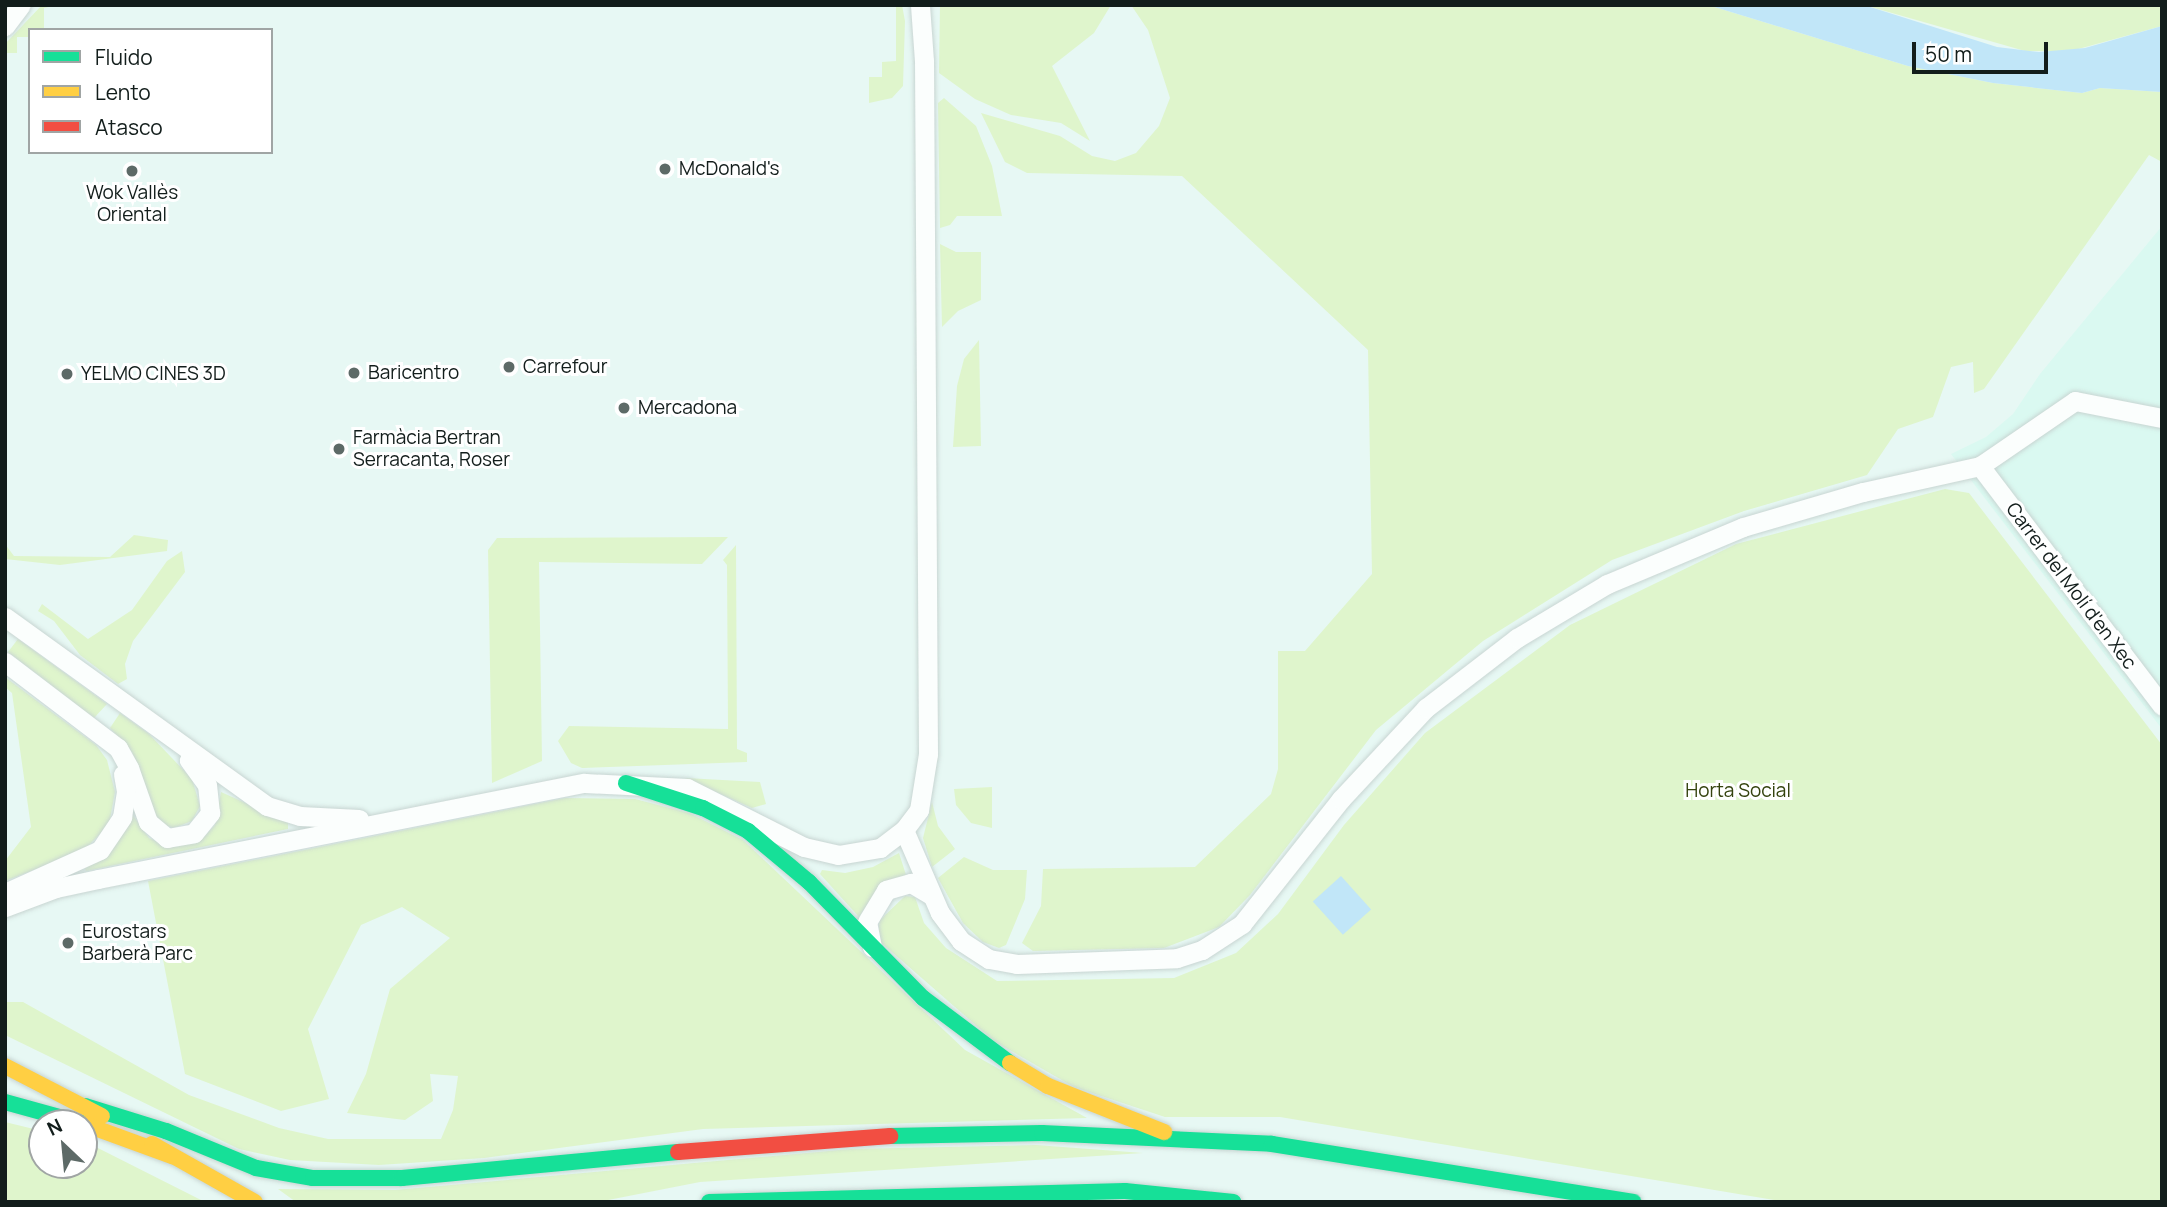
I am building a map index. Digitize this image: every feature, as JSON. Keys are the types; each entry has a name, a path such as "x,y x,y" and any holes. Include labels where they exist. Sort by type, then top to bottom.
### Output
{"main road":[{"path":"626,783 703,808 748,831 809,882 876,954 980,1044 1048,1086 1148,1129 1342,1154 1633,1202"},
{"path":"5,1066 85,1106 255,1202"},
{"path":"5,1102 31,1109"},
{"path":"85,1106 166,1130 256,1168 326,1178 402,1178 838,1137 1042,1133 1218,1140"},
{"path":"98,1129 172,1156"},
{"path":"709,1202 1125,1191 1233,1202"}],"street":[{"path":"5,26 21,5"},
{"path":"5,907 56,888 362,828 399,816 551,787 626,783 687,788 821,853 864,853 904,830 919,810 928,754 920,5"},
{"path":"904,830 931,895 961,941 1002,963 1159,960 1202,950 1250,915 1341,799 1426,708 1517,638 1607,584 1678,550 1863,492 1980,466 2076,401 2162,418"},
{"name":"Carrer del Molí d'en Xec","path":"1980,466 2162,706"},
{"path":"5,617 247,793 289,813 327,820 399,816"},
{"path":"5,662 98,731 124,757 153,830 176,838 201,827 211,804 203,777 176,743"},
{"path":"5,893 88,858 117,830 125,805 124,777 98,731"},
{"path":"876,954 867,922 880,896 902,882 919,885 931,895"}],"shaded area":[{"path":"2162,226 2162,729 1951,454 1986,437 2013,414 2040,374"}],"green space":[{"path":"42,5 58,5 44,8 44,28 28,28 28,37 17,37 17,53 5,53 5,44"},
{"path":"896,5 902,5 905,21 903,86 892,98 869,103 869,77 882,77 882,62 896,61"},
{"path":"940,5 1111,5 1094,33 1052,66 1090,141 1061,123 1011,115 975,99 939,73"},
{"path":"1131,5 1708,5 1908,66 1993,83 2082,93 2100,88 2162,92 2162,162 2149,155 1984,389 1974,393 1973,362 1951,367 1933,417 1898,429 1867,475 1744,511 1612,560 1483,641 1376,730 1250,895 1219,927 1164,948 1033,951 1022,943 1041,906 1043,869 1195,867 1271,794 1278,769 1278,651 1305,651 1372,574 1368,350 1182,176 1027,173 1005,162 981,113 1060,136 1092,156 1115,161 1136,153 1159,126 1170,98 1148,30"},
{"path":"1864,5 2162,5 2162,26 2071,51 2025,51"},
{"path":"944,98 976,126 992,166 1002,216 957,216 950,225 940,228 938,103"},
{"path":"940,244 956,252 981,252 981,300 958,311 942,327"},
{"path":"979,340 981,446 953,447 957,386 964,359"},
{"name":"Horta Social","path":"1945,489 1969,493 2162,745 2162,1202 1786,1202 1280,1117 1165,1117 1074,1087 994,1041 877,939 880,920 905,896 915,897 924,923 946,948 997,981 1174,978 1236,953 1278,914 1344,825 1425,733 1570,625 1736,544"},
{"path":"134,535 168,540 167,551 60,565 5,559 5,544 14,556 110,557"},
{"path":"728,537 702,564 539,562 542,761 492,783 488,550 497,538"},
{"path":"736,545 737,749 747,753 747,762 582,768 571,763 558,741 569,726 728,729 727,565 723,560"},
{"path":"182,551 185,572 133,641 125,664 127,679 118,684 80,655 54,621 38,611 42,604 88,639 132,610 167,561"},
{"path":"18,639 107,704 94,718 8,652"},
{"path":"5,677 96,745 107,760 115,792 109,825 83,851 5,881 5,861 31,827 12,693 5,687"},
{"path":"120,713 149,734 192,779 200,806 192,821 174,828 158,823 132,752 110,728"},
{"path":"685,778 760,782 766,804 752,808"},
{"path":"992,787 992,828 971,823 956,805 954,789"},
{"path":"221,792 288,822 288,829 86,871 84,866 110,851 132,814 149,838 166,846 205,836 215,825"},
{"path":"565,798 635,799 689,813 743,840 965,1050 1087,1118 703,1129 484,1158 379,1165 290,1160 239,1149 5,1035 5,1002 23,1002 189,1095 279,1128 328,1139 441,1139 453,1110 458,1076 430,1074 433,1101 405,1120 347,1113 366,1074 390,989 450,938 402,907 361,925 308,1029 329,1099 281,1111 185,1074 148,881"},
{"path":"932,802 938,826 955,849 932,867 923,838"},
{"path":"899,853 906,875 879,886 859,917 820,874 822,870 845,873 873,867"},
{"path":"964,857 993,870 1027,870 1025,899 1006,945 999,948 983,942 963,923 938,878"},
{"path":"5,1122 28,1128 28,1179 98,1179 98,1148 205,1202 5,1202"},
{"path":"1036,1145 1143,1153 700,1182 598,1202 296,1202 278,1189 395,1190 851,1149"}],"water":[{"path":"1708,5 1864,5 1997,47 2039,52 2085,48 2162,26 2162,92 2100,88 2082,93 1993,83 1908,66"},
{"path":"1341,876 1371,909 1343,935 1313,901"}],"traffic: fast":[{"path":"626,783 703,808 748,831 809,882 923,998 1010,1063"},
{"path":"5,1102 30,1109"},
{"path":"85,1106 166,1131 256,1168 313,1178 402,1178 678,1152"},
{"path":"890,1136 1042,1133 1272,1144 1633,1202"},
{"path":"709,1202 1125,1191 1233,1202"}],"traffic: slow":[{"path":"1010,1063 1048,1086 1164,1132"},
{"path":"5,1066 102,1116"},
{"path":"98,1129 172,1156"},
{"path":"152,1144 255,1202"}],"traffic: jam":[{"path":"678,1152 890,1136"}],"place":[{"name":"McDonald's","path":"665,169"},
{"name":"Wok Vallès Oriental","path":"132,171"},
{"name":"Carrefour","path":"509,367"},
{"name":"Baricentro","path":"354,373"},
{"name":"YELMO CINES 3D","path":"67,374"},
{"name":"Mercadona","path":"624,408"},
{"name":"Farmàcia Bertran Serracanta, Roser","path":"339,449"},
{"name":"Eurostars Barberà Parc","path":"68,943"}]}
